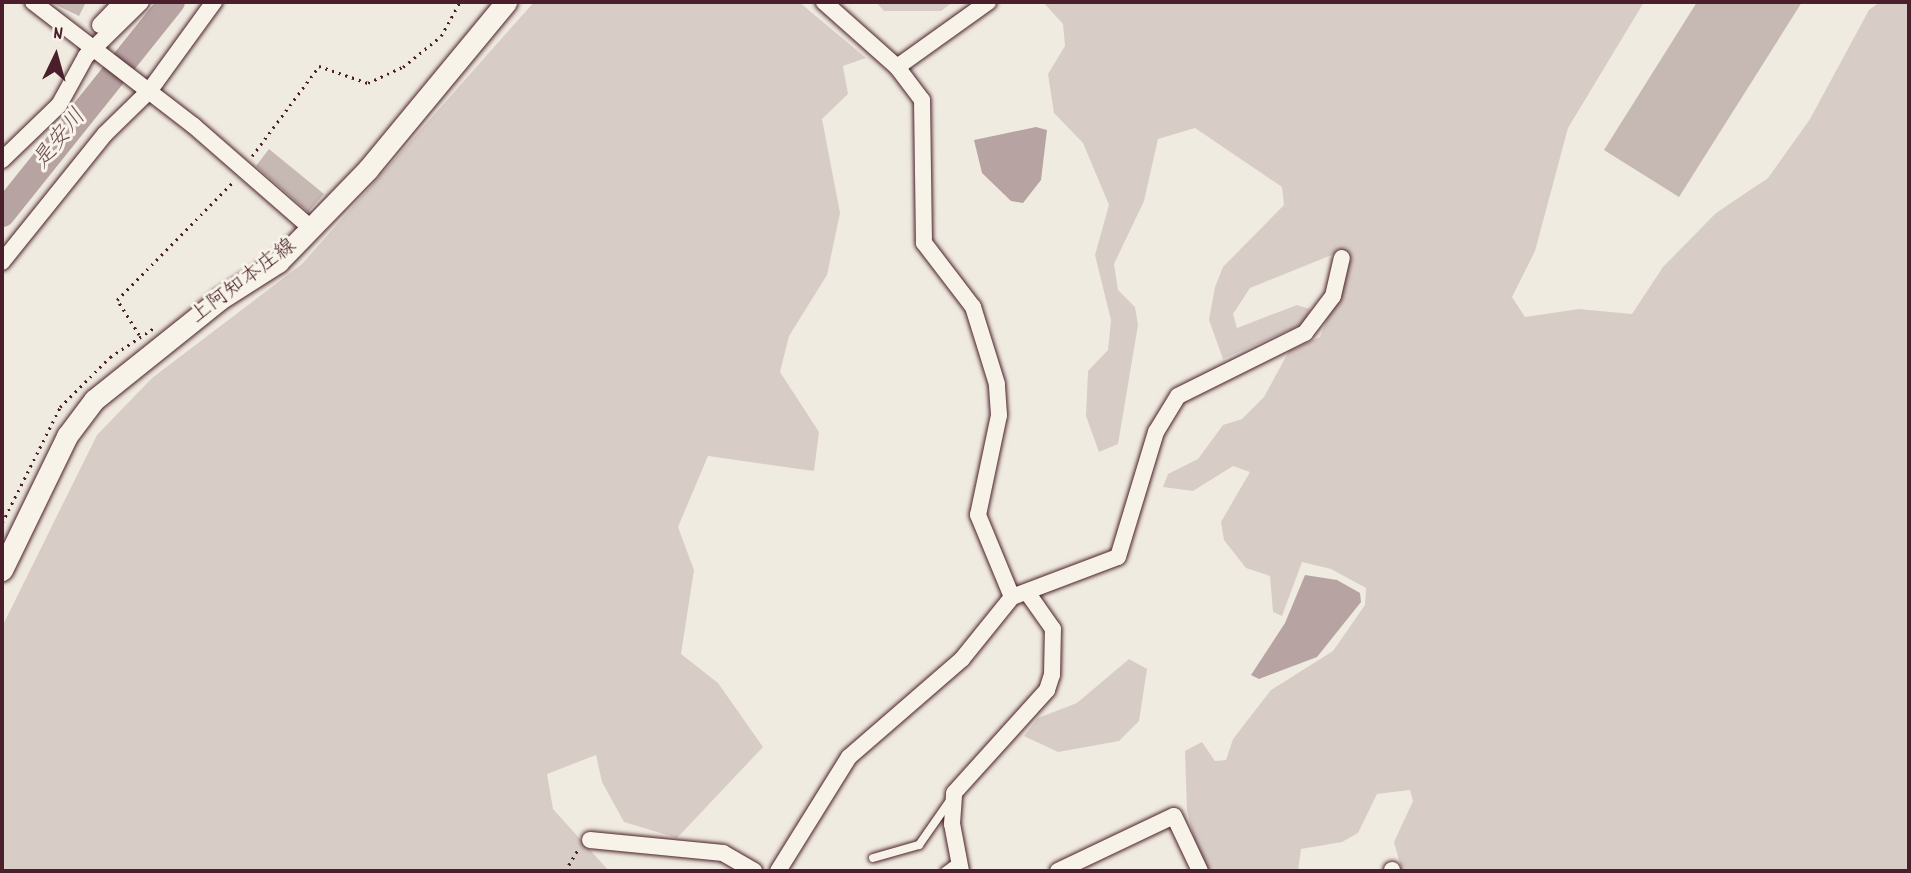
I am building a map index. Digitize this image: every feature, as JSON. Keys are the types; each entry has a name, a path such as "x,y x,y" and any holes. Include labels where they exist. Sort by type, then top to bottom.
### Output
{"main road":[{"name":"上阿知本庄線","path":"2,570 67,436 94,400 312,229 506,2"}],"street":[{"path":"33,2 101,52 244,167 312,229"},
{"path":"100,25 122,2"},
{"path":"2,160 60,105 86,56 101,52 141,2"},
{"path":"2,262 214,2"},
{"path":"824,2 897,68 926,114 924,243 973,307 997,384 999,415 978,515 1021,596 1047,616 1057,645 1047,691 954,793 960,866"},
{"path":"897,68 988,2"},
{"path":"778,871 849,758 962,659 1021,596 1067,572 1118,557 1135,488 1178,396 1306,333 1333,296 1342,258"},
{"path":"1058,871 1174,816 1199,871"},
{"path":"590,840 723,853 754,871"}],"lane":[{"path":"873,858 919,845 941,822 954,793"},
{"path":"945,871 960,866"}],"path":[{"path":"139,335 117,300 244,167 319,66 368,83 403,66 440,36 460,2"},
{"path":"565,871 572,853 590,840"}],"shaded area":[{"path":"534,2 799,2 866,58 843,66 848,94 822,119 840,213 827,275 789,336 780,372 819,432 814,471 708,456 678,527 694,570 681,654 718,683 763,747 677,838 624,822 602,782 596,755 547,774 553,809 609,871 2,871 2,627 97,435 152,378 302,264"},
{"path":"876,2 953,2 941,11 884,11"},
{"path":"1043,2 1644,2 1568,128 1535,251 1512,297 1525,317 1579,309 1632,314 1663,267 1716,213 1768,178 1810,119 1869,10 1880,2 1909,2 1909,871 1402,871 1394,842 1413,801 1410,790 1377,794 1358,833 1342,842 1301,849 1298,871 1203,871 1187,811 1185,751 1202,742 1215,761 1226,760 1233,739 1271,690 1333,651 1365,605 1366,588 1331,569 1302,562 1282,616 1273,612 1270,576 1246,568 1224,540 1221,522 1250,472 1233,466 1193,491 1163,487 1168,474 1198,459 1223,425 1242,419 1264,397 1289,351 1320,337 1351,259 1339,252 1250,288 1233,314 1237,328 1297,305 1310,309 1305,323 1223,359 1209,320 1215,287 1223,267 1284,205 1282,187 1195,128 1158,139 1144,201 1114,264 1118,290 1135,307 1138,325 1118,444 1099,452 1086,416 1088,371 1108,350 1111,320 1095,255 1109,205 1083,143 1054,113 1048,74 1065,46 1063,24"},
{"path":"1036,127 1047,130 1041,180 1023,203 1011,201 982,173 974,140"},
{"path":"1305,575 1337,580 1360,593 1361,602 1317,657 1259,679 1251,675 1285,623"},
{"path":"1129,659 1147,669 1139,721 1119,741 1058,752 1024,736 1038,718 1077,703"}],"building":[{"path":"50,2 86,2 79,16"},
{"path":"1697,2 1802,2 1679,197 1604,150"},
{"path":"269,149 324,194 308,212 256,166"}],"waterway":[{"name":"是安川","path":"2,214 172,2"}]}
